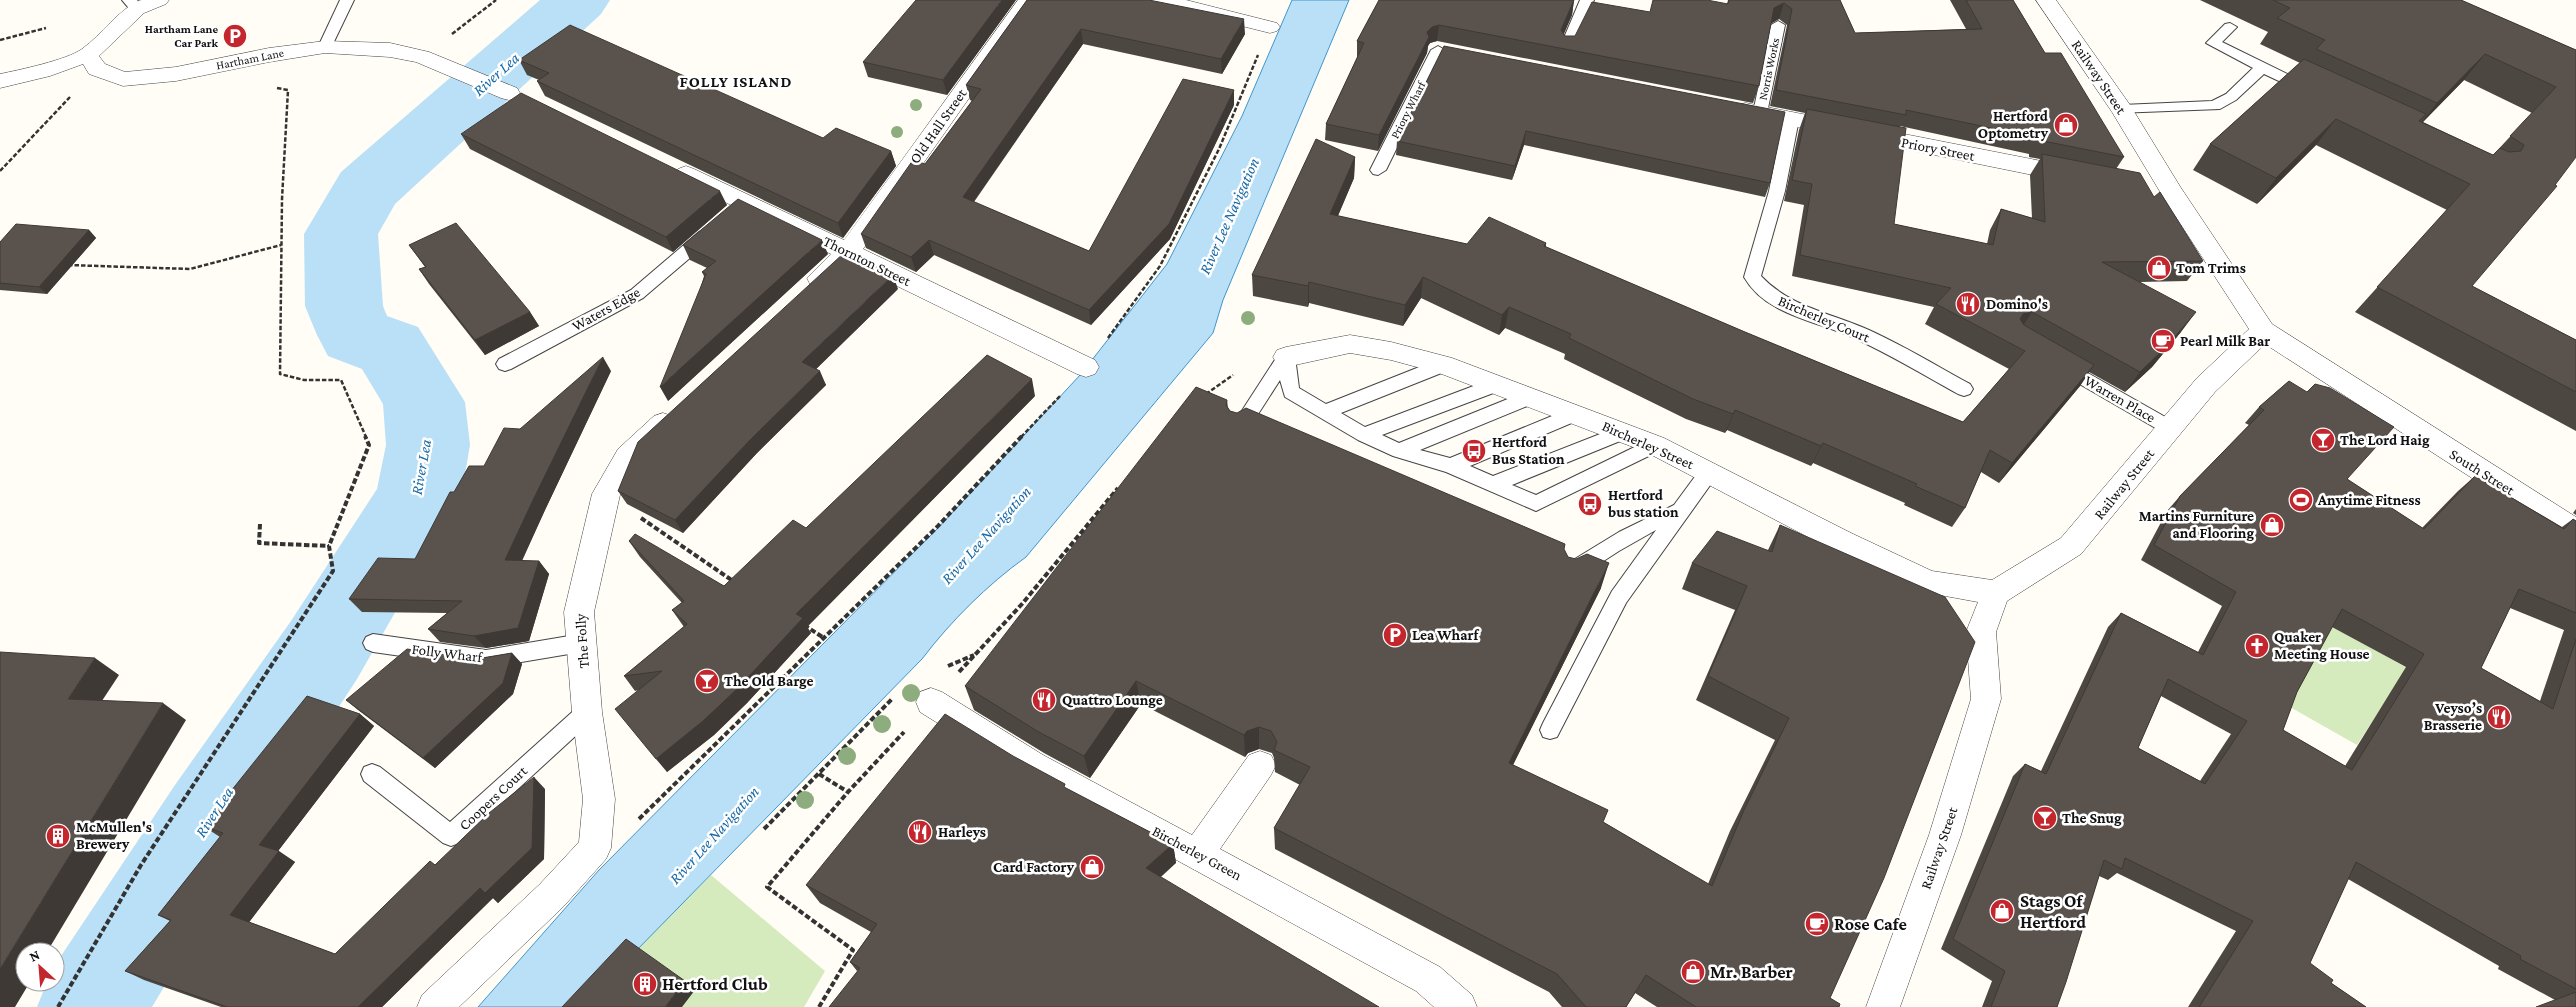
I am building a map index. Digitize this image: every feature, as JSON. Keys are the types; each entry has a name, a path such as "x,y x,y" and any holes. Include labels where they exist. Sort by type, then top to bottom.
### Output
{"street":[{"path":"0,81 92,62 133,4 159,0"},
{"name":"Old Hall Street","path":"848,252 1028,0"},
{"path":"1161,0 1270,27"},
{"name":"Railway Street","path":"1883,1007 1944,835 1986,699 1981,632 1996,593 2072,546 2206,385 2263,331 2172,194 2122,110 2046,0"},
{"name":"Hartham Lane","path":"92,62 123,79 176,74 269,55 325,47 390,50 422,57 509,92"},
{"name":"Priory Street","path":"1730,107 2097,180"},
{"name":"Thornton Street","path":"664,164 738,208 848,252 1086,367"},
{"path":"2144,188 2172,194"},
{"path":"804,292 848,252"},
{"name":"South Street","path":"2263,331 2333,378 2576,531"},
{"name":"Bircherley Street","path":"1286,357 1350,344 1391,351 1443,365 1498,384 1655,445 1841,541 1928,582 1996,593"},
{"name":"The Folly","path":"595,848 599,799 587,712 579,612 594,572 606,494 627,456 682,405"},
{"name":"Bircherley Green","path":"931,702 1032,765 1428,979 1460,1007"},
{"path":"1198,854 1260,765"},
{"path":"434,1007 552,895 595,848"}],"lane":[{"path":"325,47 348,0"},
{"path":"1567,48 1587,0"},
{"name":"Norris Works","path":"1760,113 1778,25"},
{"path":"2230,27 2213,43 2315,92"},
{"name":"Priory Wharf","path":"1378,170 1448,52"},
{"path":"2122,110 2215,106 2231,98 2262,68"},
{"name":"Bircherley Court","path":"1791,119 1777,191 1752,276 1760,288 1778,302 1850,328 1898,351 1964,390"},
{"name":"Waters Edge","path":"505,364 637,294 718,224"},
{"path":"1286,357 1291,392 1364,435 1399,451 1451,466 1536,503 1655,445"},
{"path":"1238,432 1286,357"},
{"name":"Warren Place","path":"2052,360 2170,428"},
{"path":"1325,412 1443,365"},
{"path":"1364,435 1498,384"},
{"path":"1399,451 1531,397"},
{"path":"1451,466 1576,414"},
{"path":"1494,484 1624,432"},
{"path":"1550,730 1619,597 1709,472"},
{"path":"1568,574 1640,527 1684,509"},
{"name":"Folly Wharf","path":"373,643 486,659 581,643"},
{"name":"Coopers Court","path":"372,774 451,836 587,712"}],"path":[{"path":"422,57 496,0"},
{"path":"595,848 639,819 786,677 999,463 1086,367 1160,266 1219,149 1270,27"},
{"path":"0,40 46,28"},
{"path":"58,1007 141,865 333,571 329,546 347,505 368,445 341,380 304,380 280,374 282,245 288,90 247,82 269,55"},
{"path":"0,171 92,62"},
{"path":"66,265 190,269 282,245"},
{"path":"1202,397 1232,375 1286,357"},
{"path":"819,1007 853,950 767,887 848,792 1022,604 1120,487"},
{"path":"606,494 740,586"},
{"path":"260,524 259,542 329,546"},
{"path":"799,622 824,638"},
{"path":"938,670 976,655"},
{"path":"764,829 897,694"},
{"path":"819,774 848,792"}],"green space":[{"path":"2326,623 2407,668 2357,745 2283,703"},
{"path":"711,875 825,971 804,1007 681,1007 637,948"}],"water":[{"name":"River Lee Navigation","path":"1292,0 1349,0 1223,300 1213,333 1026,557 997,579 970,604 922,659 581,1007 478,1007 599,870 937,529 1081,374 1167,264 1242,116"}],"building":[{"path":"916,0 1002,0 943,80 863,62"},
{"path":"1027,0 1149,0 1244,19 1221,59 1081,29 963,197 1089,251 1183,79 1234,90 1169,224 1089,310 929,240 911,257 861,234 913,160 925,164 981,89 966,85"},
{"path":"1379,0 1574,0 1561,30 1565,36 1575,36 1592,2 1650,12 1653,0 1707,0 1728,4 1729,0 1840,0 1855,33 1982,29 1966,0 2013,0 2045,53 2061,53 2124,157 2038,140 2038,138 1906,110 1906,115 1776,90 1792,9 1784,3 1774,8 1759,86 1439,25 1432,27 1427,32 1429,37 1379,135 1326,124 1364,43 1357,41"},
{"path":"2273,0 2461,0 2576,50 2576,157 2555,185 2557,186 2472,286 2576,340 2576,392 2377,287 2470,184 2336,119 2276,178 2210,144 2304,59 2426,114 2419,121 2493,155 2500,148 2509,152 2521,151 2524,145 2510,136 2556,87 2485,54 2437,103 2316,49 2325,40 2277,18 2290,8"},
{"path":"570,25 823,138 836,128 891,151 838,223 537,81 549,73 519,60"},
{"path":"1444,46 1785,112 1770,183 1526,131 1515,166 1397,141"},
{"path":"521,93 720,191 666,237 461,134"},
{"path":"1807,109 1906,128 1894,224 1993,245 2001,209 2045,222 2042,154 2140,173 2154,197 2160,192 2203,261 2102,262 2196,312 2167,346 2140,372 2032,312 2023,314 2020,319 2024,325 2094,365 2012,463 1990,450 1965,508 1915,486 1917,484 1823,443 1821,446 1735,410 1733,414 1693,399 1569,338 1571,334 1509,307 1502,315 1423,277 1405,305 1309,282 1308,286 1252,275 1316,139 1355,157 1330,214 1467,244 1489,217 1546,243 1544,246 1963,422 2025,351 1936,304 1951,288 1800,255 1812,184 1792,180"},
{"path":"738,199 822,240 660,387 706,274 702,272 716,261 683,245"},
{"path":"456,223 530,312 475,340 419,269 426,267 409,245"},
{"path":"16,224 89,230 39,287 0,283 0,242"},
{"path":"845,252 893,275 802,362 820,371 750,440 675,520 618,491 638,442"},
{"path":"987,355 1032,379 796,614 803,618 737,689 703,721 656,759 615,709 662,671 624,676 687,624 672,610 684,601 629,541 635,534 724,586 793,520 806,528"},
{"path":"603,357 505,560 539,561 518,628 474,636 428,629 462,601 349,599 378,558 415,559 450,492 454,492 469,466 484,466 504,428 520,429"},
{"path":"2289,381 2307,392 2315,384 2330,388 2394,427 2347,479 2424,529 2475,476 2564,529 2573,519 2576,521 2576,613 2519,589 2481,668 2553,709 2576,639 2576,989 2520,959 2521,956 2356,862 2310,963 2333,980 2331,983 2366,1007 2199,1007 2253,921 2125,858 2122,869 2104,860 2057,1007 1991,1007 2005,971 1953,939 2025,764 2046,774 2121,613 2203,655 2236,592 2154,545 2180,496 2264,410 2259,407","holes":["2342,609 2424,654 2352,770 2283,730 2297,692","2168,679 2247,721 2205,784 2138,748"]},
{"path":"1196,387 1227,400 1226,405 1230,411 1237,413 1246,408 1565,544 1564,549 1568,557 1576,559 1587,554 1609,563 1509,763 1608,810 1603,822 1712,886 1744,810 1789,718 1708,676 1747,586 1692,563 1717,531 1772,552 1780,525 1945,597 1975,642 1884,878 1830,998 1840,1004 1839,1007 1696,1007 1646,975 1626,1007 1586,1007 1557,974 1274,828 1310,767 1274,750 1277,742 1271,731 1259,727 1247,731 1244,735 1136,681 1084,756 1037,731 965,686"},
{"path":"407,649 476,659 512,653 503,683 423,758 346,700"},
{"name":"McMullen's Brewery","path":"0,652 95,658 68,699 163,703 0,969"},
{"path":"307,696 360,714 259,845 279,851 230,915 335,954 430,861 435,865 489,813 534,777 532,848 485,893 480,888 358,1007 227,1007 125,971 171,920 158,915 223,833 203,826"},
{"path":"945,714 1013,756 1065,784 1064,787 1173,844 1146,868 1379,1007 829,1007 860,968 850,962 877,924 806,885"},
{"name":"Hertford Club","path":"626,939 685,981 665,1007 562,1007"},
{"path":"2576,992 2576,1007 2536,1007"}],"waterway":[{"name":"River Lea","path":"91,1007 210,818 324,650 418,497 428,445 424,402 390,348 356,335 344,306 341,234 367,189 578,0"}],"place":[{"name":"Hartham Lane Car Park","path":"235,36"},
{"name":"Hertford Optometry","path":"2066,125"},
{"name":"Tom Trims","path":"2159,268"},
{"name":"Domino's","path":"1968,304"},
{"name":"Pearl Milk Bar","path":"2163,341"},
{"name":"The Lord Haig","path":"2323,440"},
{"name":"Hertford Bus Station","path":"1474,451"},
{"name":"Anytime Fitness","path":"2301,500"},
{"name":"Hertford bus station","path":"1590,504"},
{"name":"Martins Furniture and Flooring","path":"2272,525"},
{"name":"Lea Wharf","path":"1395,635"},
{"name":"Quaker Meeting House","path":"2257,646"},
{"name":"The Old Barge","path":"707,681"},
{"name":"Quattro Lounge","path":"1044,700"},
{"name":"Veyso’s Brasserie","path":"2499,717"},
{"name":"The Snug","path":"2045,818"},
{"name":"Harleys","path":"920,832"},
{"name":"McMullen's Brewery","path":"58,836"},
{"name":"Card Factory","path":"1092,867"},
{"name":"Stags Of Hertford","path":"2002,911"},
{"name":"Rose Cafe","path":"1817,924"},
{"name":"Mr. Barber","path":"1693,972"},
{"name":"Hertford Club","path":"645,984"}],"district":[{"name":"FOLLY ISLAND","path":"736,81"}]}
